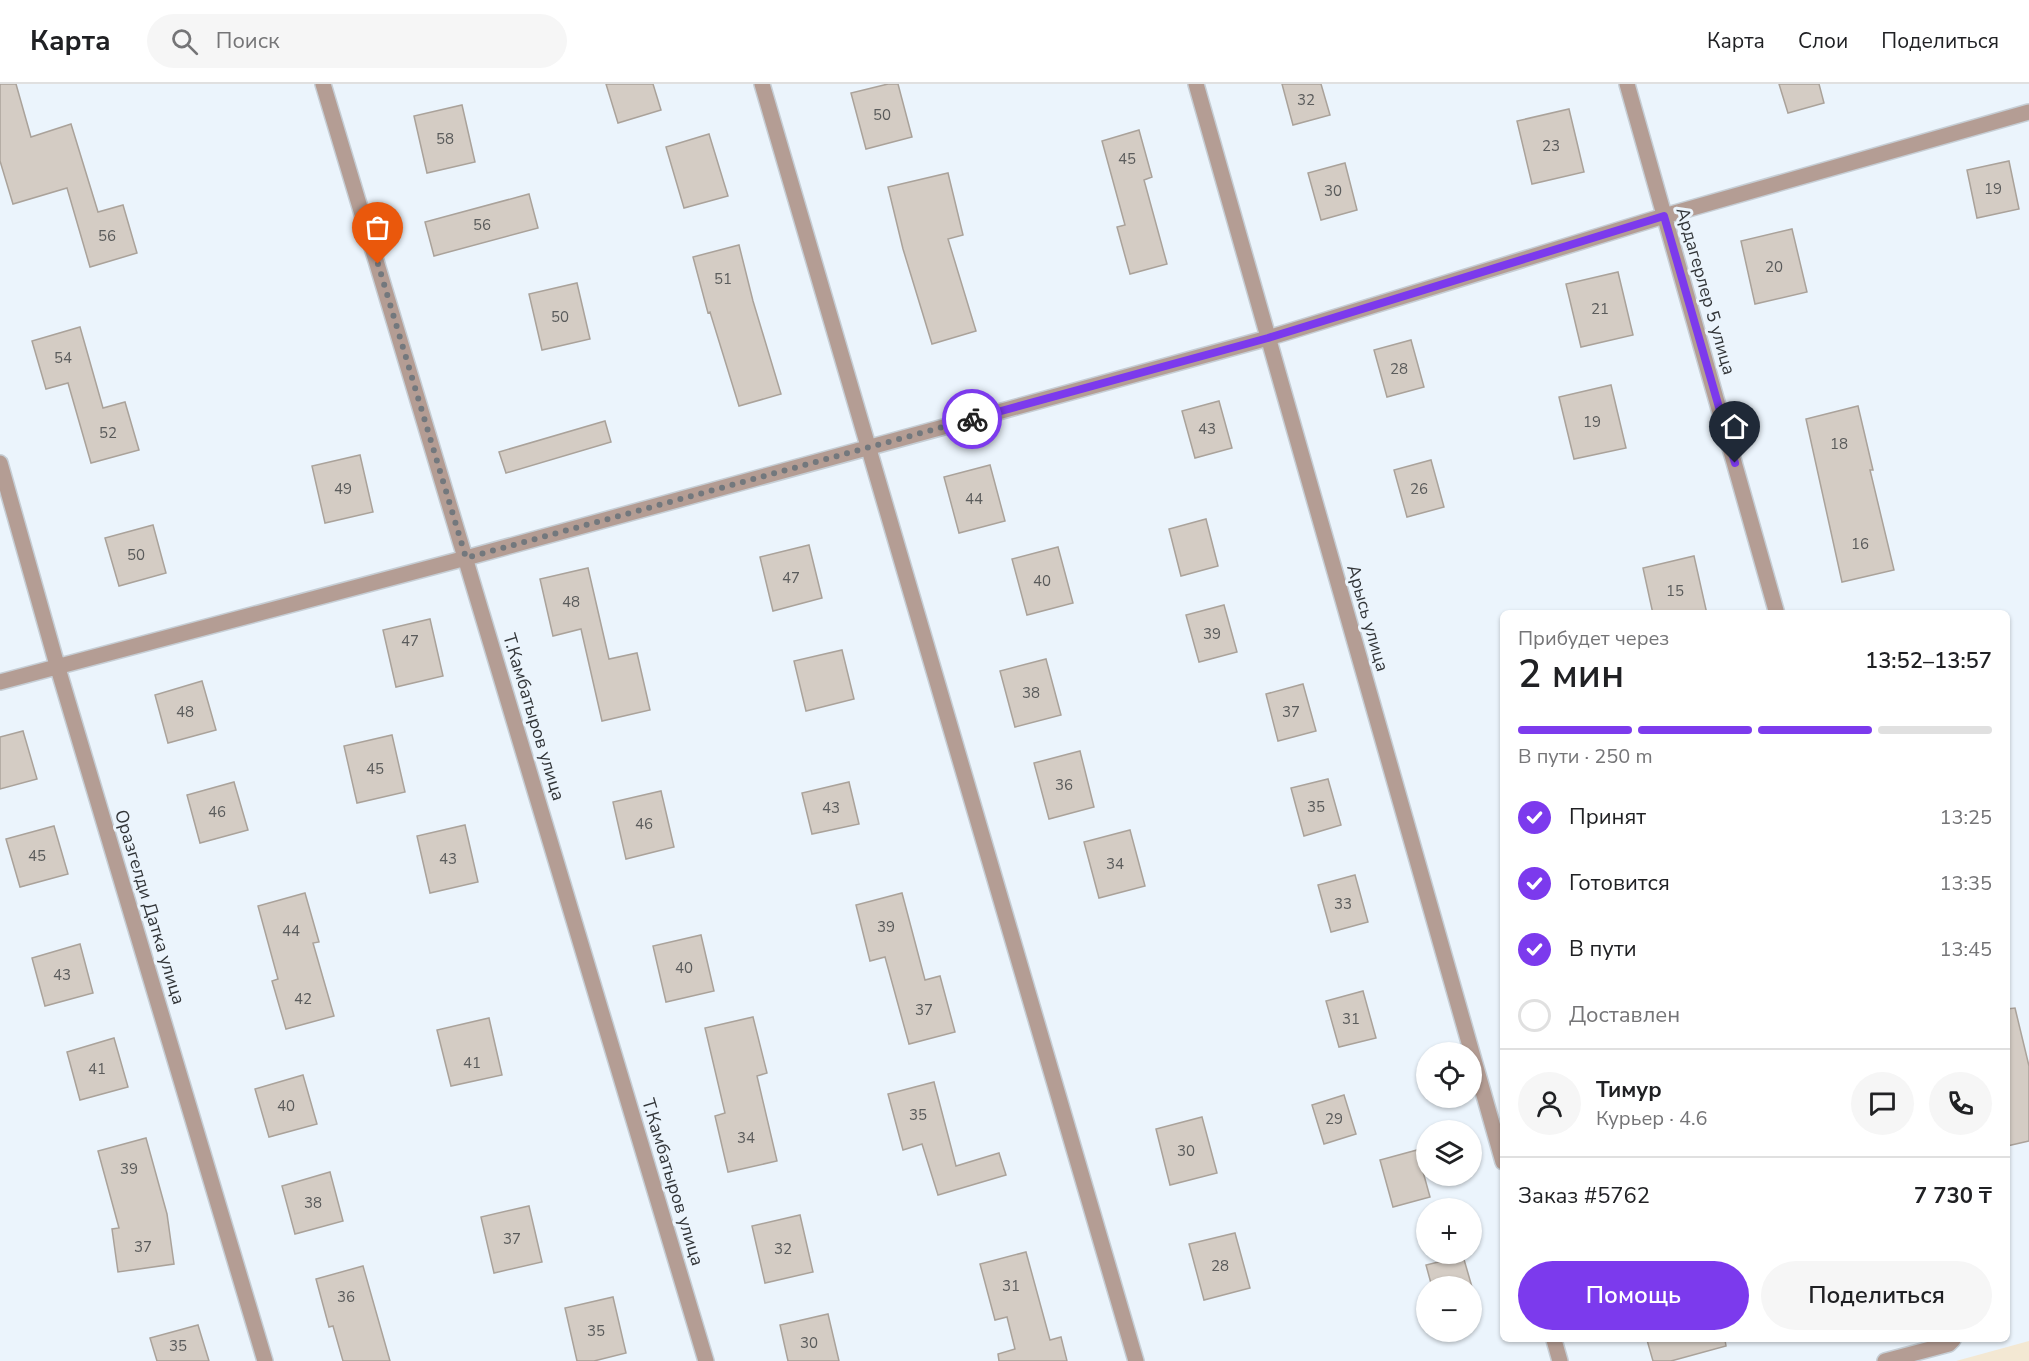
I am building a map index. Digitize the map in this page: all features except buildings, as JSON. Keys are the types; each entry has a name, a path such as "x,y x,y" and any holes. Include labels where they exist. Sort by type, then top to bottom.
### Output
{"street":[{"name":"Т.Камбатыров улица","path":"323,84 706,1361"},
{"path":"762,84 1136,1361"},
{"name":"Арысь улица","path":"1196,84 1500,1151"},
{"name":"Ардагерлер 5 улица","path":"1627,84 1776,610"},
{"path":"0,682 466,558 1268,338 1664,216 2029,112"},
{"name":"Оразгелди Датка улица","path":"0,463 57,665 265,1361"},
{"path":"1555,1342 1560,1361"},
{"path":"1885,1361 1951,1342"}],"shaded area":[{"path":"2029,1341 2029,1361 1956,1361"}],"way so far":[{"path":"378,264 466,558 972,419"}],"route":[{"path":"972,419 1268,338 1664,216 1735,463"}]}
